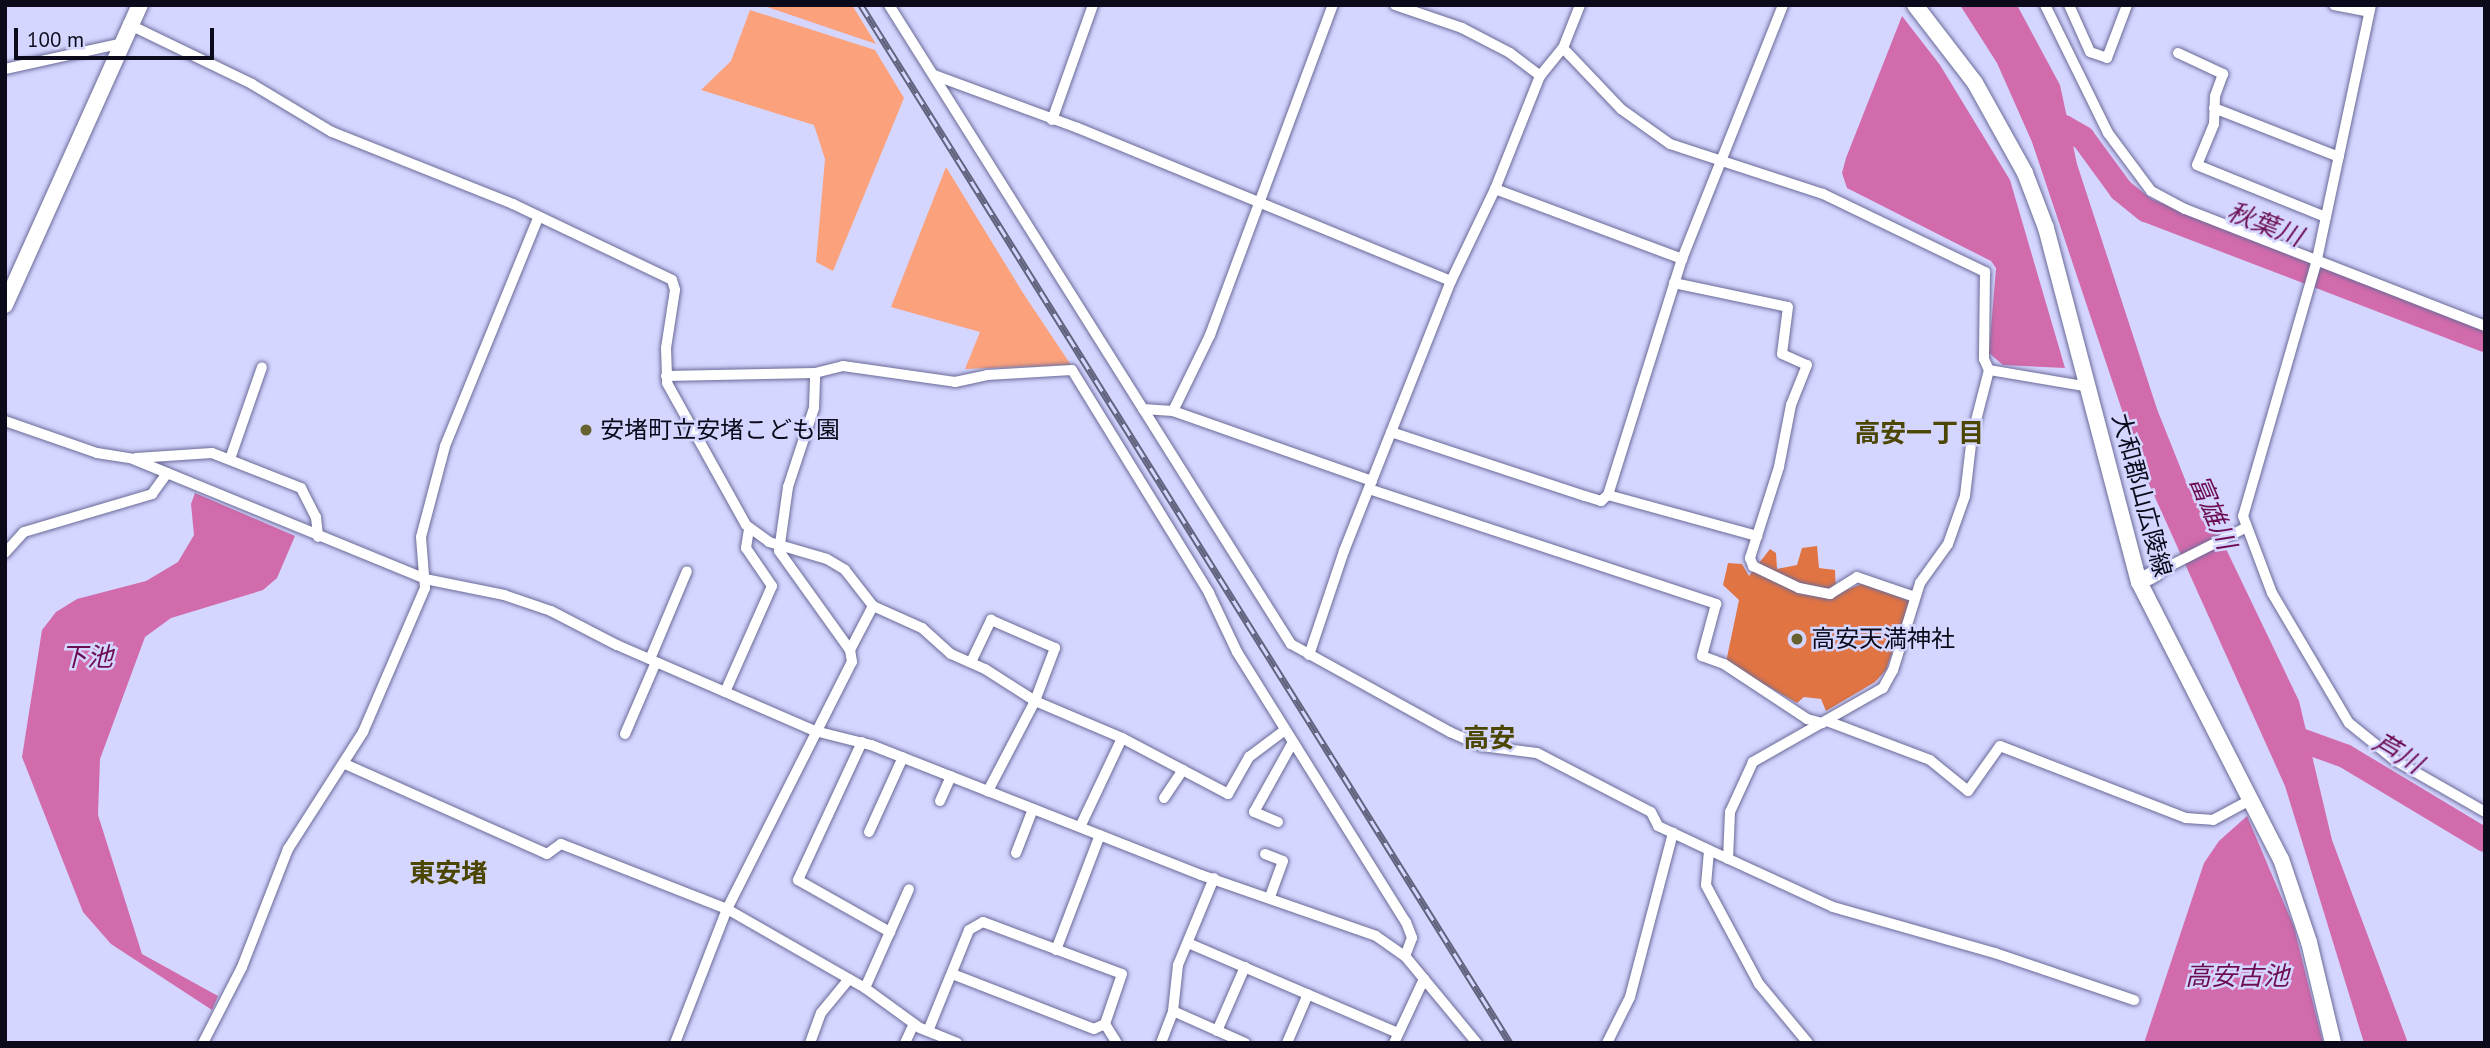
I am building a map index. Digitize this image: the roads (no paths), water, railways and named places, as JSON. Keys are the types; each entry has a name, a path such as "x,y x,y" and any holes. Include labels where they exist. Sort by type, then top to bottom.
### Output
{"main road":[{"path":"5,305 128,24 140,5"},
{"name":"大和郡山広陵線","path":"1915,5 1976,83 2025,173 2046,228 2090,387 2139,582 2281,859 2309,942 2333,1043"},
{"path":"2139,582 2156,573"}],"street":[{"path":"889,5 1291,644 1450,732 1482,746 1537,753 1651,812 1658,826 1833,907 1996,953 2134,1000"},
{"path":"1052,120 1093,5"},
{"path":"1173,411 1192,377 1333,5"},
{"path":"1395,5 1462,28 1510,53 1540,76"},
{"path":"1309,655 1370,485 1451,281 1495,189 1540,76 1563,48 1580,5"},
{"path":"1391,432 1585,496 1601,500 1608,495 1682,259 1724,161 1783,5"},
{"path":"2045,5 2108,133 2142,183 2173,204 2485,326"},
{"path":"2069,5 2090,52 2107,58 2127,5"},
{"path":"2334,5 2370,9 2317,260 2248,492 2245,528 2272,593 2349,723 2396,761 2485,812"},
{"path":"128,24 272,94 332,132 538,218 672,280 675,290 666,376 749,528 781,545 845,570 873,606 922,628 950,654 971,662 1035,701 1122,738 1228,794 1249,757 1285,730"},
{"path":"5,69 119,44"},
{"path":"1563,48 1621,109 1670,144 1724,161 1770,180 1823,194 1985,272 1984,359 1989,370 1972,436 1960,515 1915,597 1884,688 1753,762 1730,812 1728,859"},
{"path":"2178,52 2223,74 2214,108 2214,124 2197,165 2326,217"},
{"path":"932,74 1451,281"},
{"path":"2214,108 2339,157"},
{"path":"1495,189 1682,259"},
{"path":"204,1043 242,967 288,849 345,764 425,579 421,537 445,446 538,218"},
{"path":"1674,283 1788,307 1782,354 1807,365 1791,405 1779,467 1750,558 1752,566 1766,576 1830,594 1857,577 1915,597"},
{"path":"230,459 262,367"},
{"path":"666,376 815,373 855,367 955,382 987,375 1072,370 1209,593 1237,652 1406,922 1412,938 1405,956"},
{"path":"1989,370 2090,387"},
{"path":"675,1043 727,909 852,662 850,650 779,551 788,487 814,408 815,373"},
{"path":"1143,409 1173,411 1370,485 1716,604 1702,656 1724,664 1807,719 1825,722 1930,760 1968,792 2000,746 2186,818 2213,820 2252,799"},
{"path":"5,421 97,453 133,459 425,579 530,603 653,661 815,731 862,742 1100,835 1376,936 1405,956 1473,1040"},
{"path":"133,459 212,453 300,488 316,517 318,537"},
{"path":"5,553 23,532 152,494 167,473"},
{"path":"1608,495 1757,536"},
{"path":"725,692 772,586 746,548 749,528"},
{"path":"2156,573 2245,528"},
{"path":"625,734 687,571"},
{"path":"850,650 873,606"},
{"path":"971,662 991,620 1055,648 1035,701 988,791"},
{"path":"1080,827 1122,738"},
{"path":"862,742 798,880 890,932"},
{"path":"1278,822 1254,812 1293,742"},
{"path":"869,832 903,757"},
{"path":"345,764 547,854 561,844 727,909 865,988 914,1024 957,1043"},
{"path":"1164,798 1183,770"},
{"path":"940,800 951,776"},
{"path":"1016,853 1033,809"},
{"path":"1607,1043 1630,996 1673,833"},
{"path":"1056,950 1100,835"},
{"path":"1709,850 1706,885 1759,984 1808,1043"},
{"path":"1265,854 1283,861 1270,896"},
{"path":"1161,1043 1173,1012 1178,965 1214,878"},
{"path":"865,988 909,889"},
{"path":"929,1031 969,930 983,922 1122,974 1105,1024 1094,1029 952,974"},
{"path":"1188,943 1308,994 1396,1038 1424,979"},
{"path":"1217,1031 1245,967"},
{"path":"810,1043 821,1013 849,979"},
{"path":"1287,1043 1308,994"},
{"path":"1173,1012 1245,1043"},
{"path":"905,1043 914,1024"},
{"path":"1105,1024 1117,1043"}],"water":[{"path":"1960,5 2017,5 2060,85 2077,164 2157,409 2188,487 2204,503 2299,701 2332,840 2408,1043 2364,1043 2285,786 2140,464 2032,142 1997,63"},
{"path":"1902,16 1940,65 2010,180 2065,368 2003,365 1989,353 1996,268 1991,261 1847,188 1842,173 1846,158"},
{"name":"下池","path":"195,493 295,536 277,578 263,590 171,618 145,637 100,759 98,815 142,954 218,996 212,1010 111,944 83,912 22,757 42,630 56,612 77,599 146,581 178,562 194,535 191,504"},
{"name":"高安古池","path":"2247,816 2294,927 2323,1043 2144,1043 2204,863 2219,841"}],"waterway":[{"name":"秋葉川","path":"2052,128 2064,127 2083,138 2121,190 2146,210 2485,340"},
{"name":"芦川","path":"2278,732 2345,756 2485,840"}],"railway":[{"path":"861,5 1510,1043"}],"place":[{"name":"安堵町立安堵こども園","path":"586,430"},
{"name":"高安天満神社","path":"1797,639"}],"district":[{"name":"高安一丁目","path":"1919,433"},
{"name":"高安","path":"1489,738"},
{"name":"東安堵","path":"448,873"}],"water label":[{"name":"富雄川","path":"2213,512"}]}
